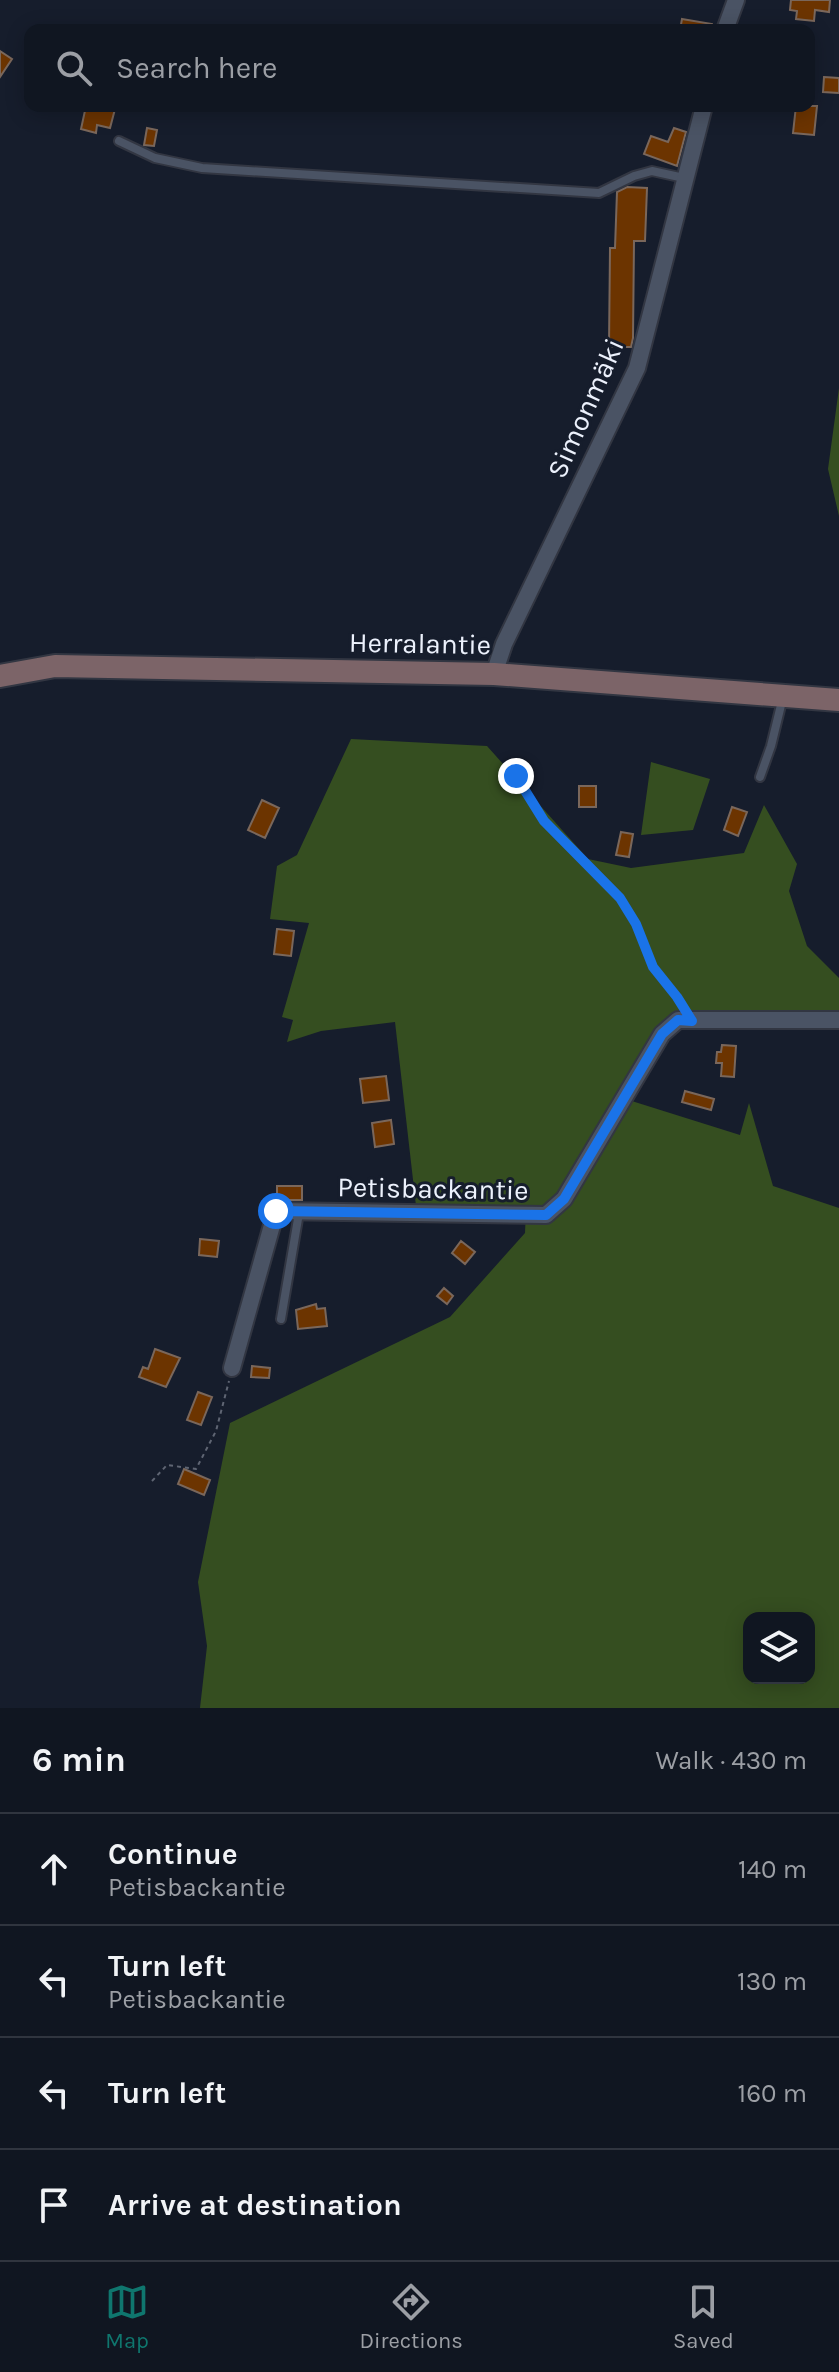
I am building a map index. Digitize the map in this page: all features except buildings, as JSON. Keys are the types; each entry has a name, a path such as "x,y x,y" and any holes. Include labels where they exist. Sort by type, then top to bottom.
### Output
{"street":[{"path":"727,24 736,0"},
{"name":"Simonmäki","path":"494,674 504,644 637,368 702,112"},
{"name":"Herralantie","path":"0,676 55,666 494,674 839,700"},
{"name":"Petisbackantie","path":"232,1368 276,1211 546,1215 564,1199 662,1034 678,1020 839,1020"}],"lane":[{"path":"119,141 155,158 202,168 599,193 652,171 684,178"},
{"path":"760,777 783,695"},
{"path":"281,1319 299,1213"}],"path":[{"path":"516,776 544,821 620,898 636,924 653,967 692,1021"},
{"path":"152,1481 167,1465 196,1469 216,1431 232,1368"}],"green space":[{"path":"839,388 839,516 828,469"},
{"path":"351,739 487,746 588,859 631,868 744,853 764,805 797,864 789,891 807,946 839,978 839,1016 676,1017 619,1097 740,1135 749,1103 773,1186 839,1208 839,1708 200,1708 207,1646 198,1582 230,1423 450,1317 525,1233 526,1208 416,1206 395,1022 321,1031 287,1042 293,1020 282,1017 309,923 270,919 277,866 297,855"},
{"path":"651,762 710,779 693,830 641,835"}],"route":[{"path":"276,1211 546,1215 564,1199 662,1034 678,1020 692,1021 653,967 636,924 620,898 544,821 516,776"}]}
